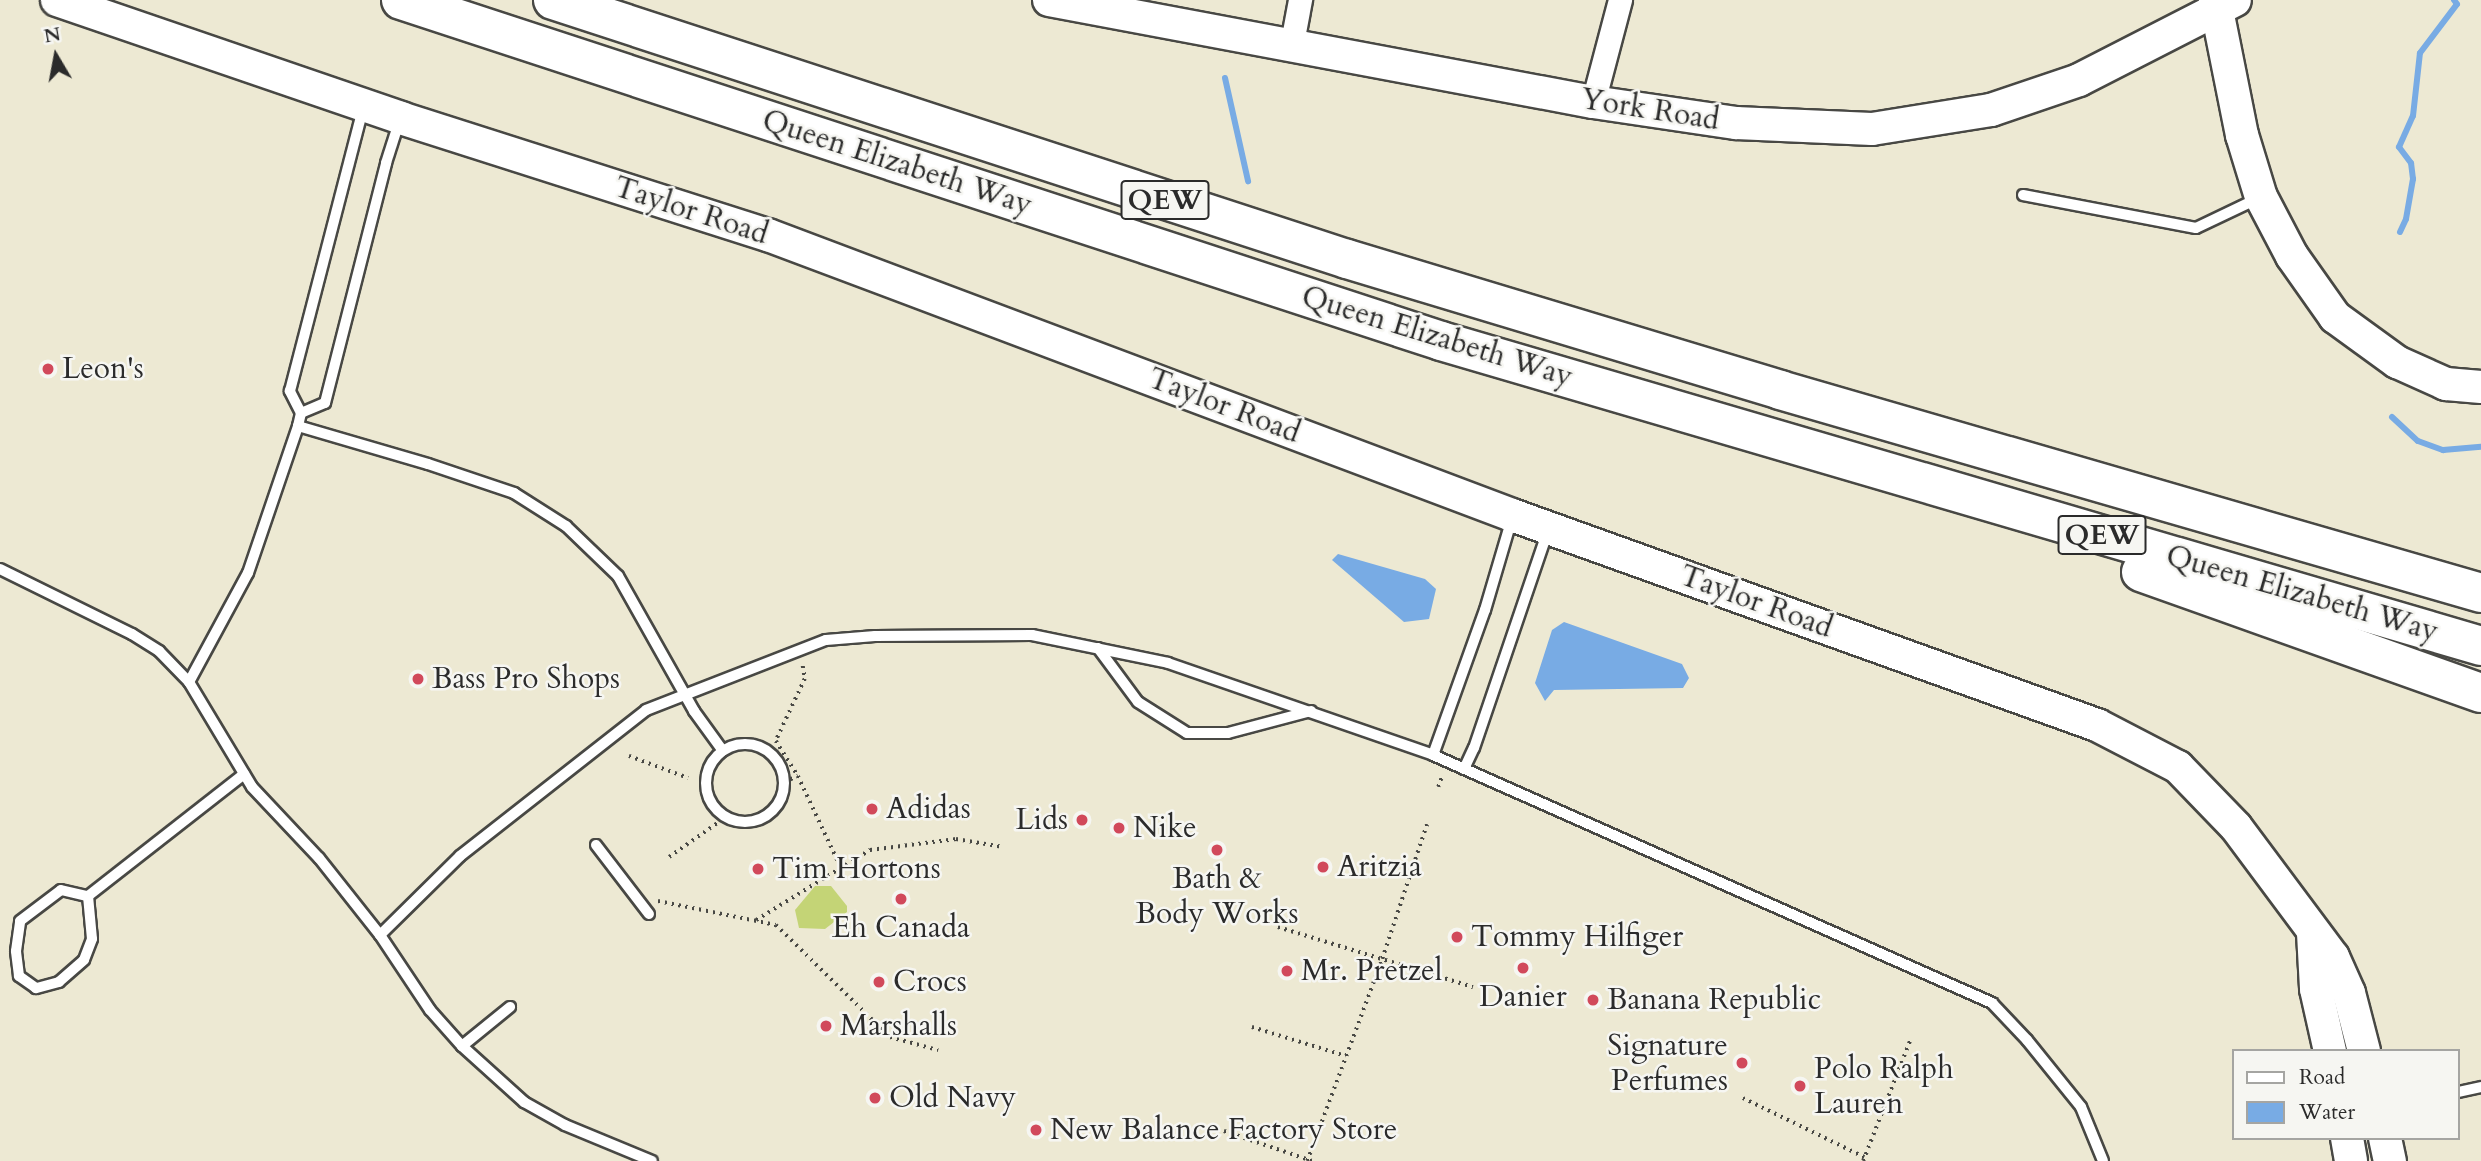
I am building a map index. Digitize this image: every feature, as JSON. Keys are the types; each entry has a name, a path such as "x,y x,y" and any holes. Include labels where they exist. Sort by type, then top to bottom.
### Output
{"highway":[{"name":"Queen Elizabeth Way","path":"401,0 1428,337 2481,646"},
{"name":"Queen Elizabeth Way","path":"553,0 1347,259 1780,390 2481,593"},
{"path":"1780,390 2481,564"},
{"path":"1723,424 2481,693"}],"main road":[{"name":"Taylor Road","path":"57,0 401,118 768,235 1513,515 2097,725 2178,767 2236,827 2333,957 2349,993 2363,1049"},
{"name":"York Road","path":"1049,0 1292,48 1592,102 1736,123 1872,129 1991,110 2054,89 2079,80 2222,3"},
{"path":"2222,3 2242,135 2261,197 2292,256 2335,317 2397,362 2446,384 2481,387"},
{"path":"2313,933 2316,989 2330,1049"},
{"path":"2347,1140 2351,1161"},
{"path":"2385,1140 2390,1161"}],"street":[{"path":"1292,48 1300,0"},
{"path":"1592,102 1620,0"}],"lane":[{"path":"188,682 248,573 298,426 301,413 290,391 364,105"},
{"path":"301,413 325,403 386,163 401,118"},
{"path":"2023,195 2196,228 2261,197"},
{"path":"298,426 514,493 566,526 618,576 694,711 723,751"},
{"path":"1433,755 1485,610 1513,515"},
{"path":"1464,769 1474,748 1549,528"},
{"path":"0,569 132,634 159,651 188,682 252,787 319,859 380,935 430,1010 462,1046 524,1102 565,1125 652,1161"},
{"path":"380,935 482,839 646,709 826,640 875,636 1031,635 1168,663 1433,755 1992,1003 2027,1040 2081,1107 2102,1161"},
{"path":"1098,648 1138,702 1187,733 1228,733 1311,711"},
{"path":"746,744 768,751 782,770 784,782 778,804 761,819 749,822 726,817 716,809 706,785 713,760 723,751 746,744"},
{"path":"88,896 244,774"},
{"path":"596,845 649,914"},
{"path":"61,890 88,896 92,939 84,960 59,982 36,988 19,976 16,951 20,921 61,890"},
{"path":"462,1046 510,1007"},
{"path":"2460,1092 2481,1087"}],"path":[{"path":"800,650 805,680 776,741 798,776 841,868"},
{"path":"629,756 688,778"},
{"path":"784,782 798,776"},
{"path":"669,857 726,817"},
{"path":"1224,1131 1309,1160 1382,959 1427,824"},
{"path":"754,921 870,850 956,839 1003,847"},
{"path":"656,900 776,925 890,1037 938,1051"},
{"path":"1278,927 1473,987"},
{"path":"1252,1027 1346,1056"},
{"path":"1743,1098 1864,1159 1911,1038"}],"green space":[{"path":"815,886 831,886 847,906 847,912 825,929 799,928 795,910"}],"water":[{"path":"1338,554 1425,579 1436,589 1429,619 1404,622 1332,560"},
{"path":"1564,622 1682,664 1689,678 1683,688 1554,690 1545,701 1535,683 1552,630"}],"waterway":[{"path":"2400,232 2406,219 2413,179 2411,163 2399,147 2413,116 2420,53 2457,4 2454,0"},
{"path":"1225,78 1248,181"},
{"path":"2392,417 2418,441 2443,450 2481,447"}],"place":[{"name":"Leon's","path":"48,369"},
{"name":"Bass Pro Shops","path":"418,679"},
{"name":"Adidas","path":"872,809"},
{"name":"Lids","path":"1082,820"},
{"name":"Nike","path":"1119,828"},
{"name":"Bath & Body Works","path":"1217,850"},
{"name":"Aritzia","path":"1323,867"},
{"name":"Tim Hortons","path":"758,869"},
{"name":"Eh Canada","path":"901,899"},
{"name":"Tommy Hilfiger","path":"1457,937"},
{"name":"Danier","path":"1523,968"},
{"name":"Mr. Pretzel","path":"1287,971"},
{"name":"Crocs","path":"879,982"},
{"name":"Banana Republic","path":"1593,1000"},
{"name":"Marshalls","path":"826,1026"},
{"name":"Signature Perfumes","path":"1742,1063"},
{"name":"Polo Ralph Lauren","path":"1800,1086"},
{"name":"Old Navy","path":"875,1098"},
{"name":"New Balance Factory Store","path":"1036,1130"}]}
